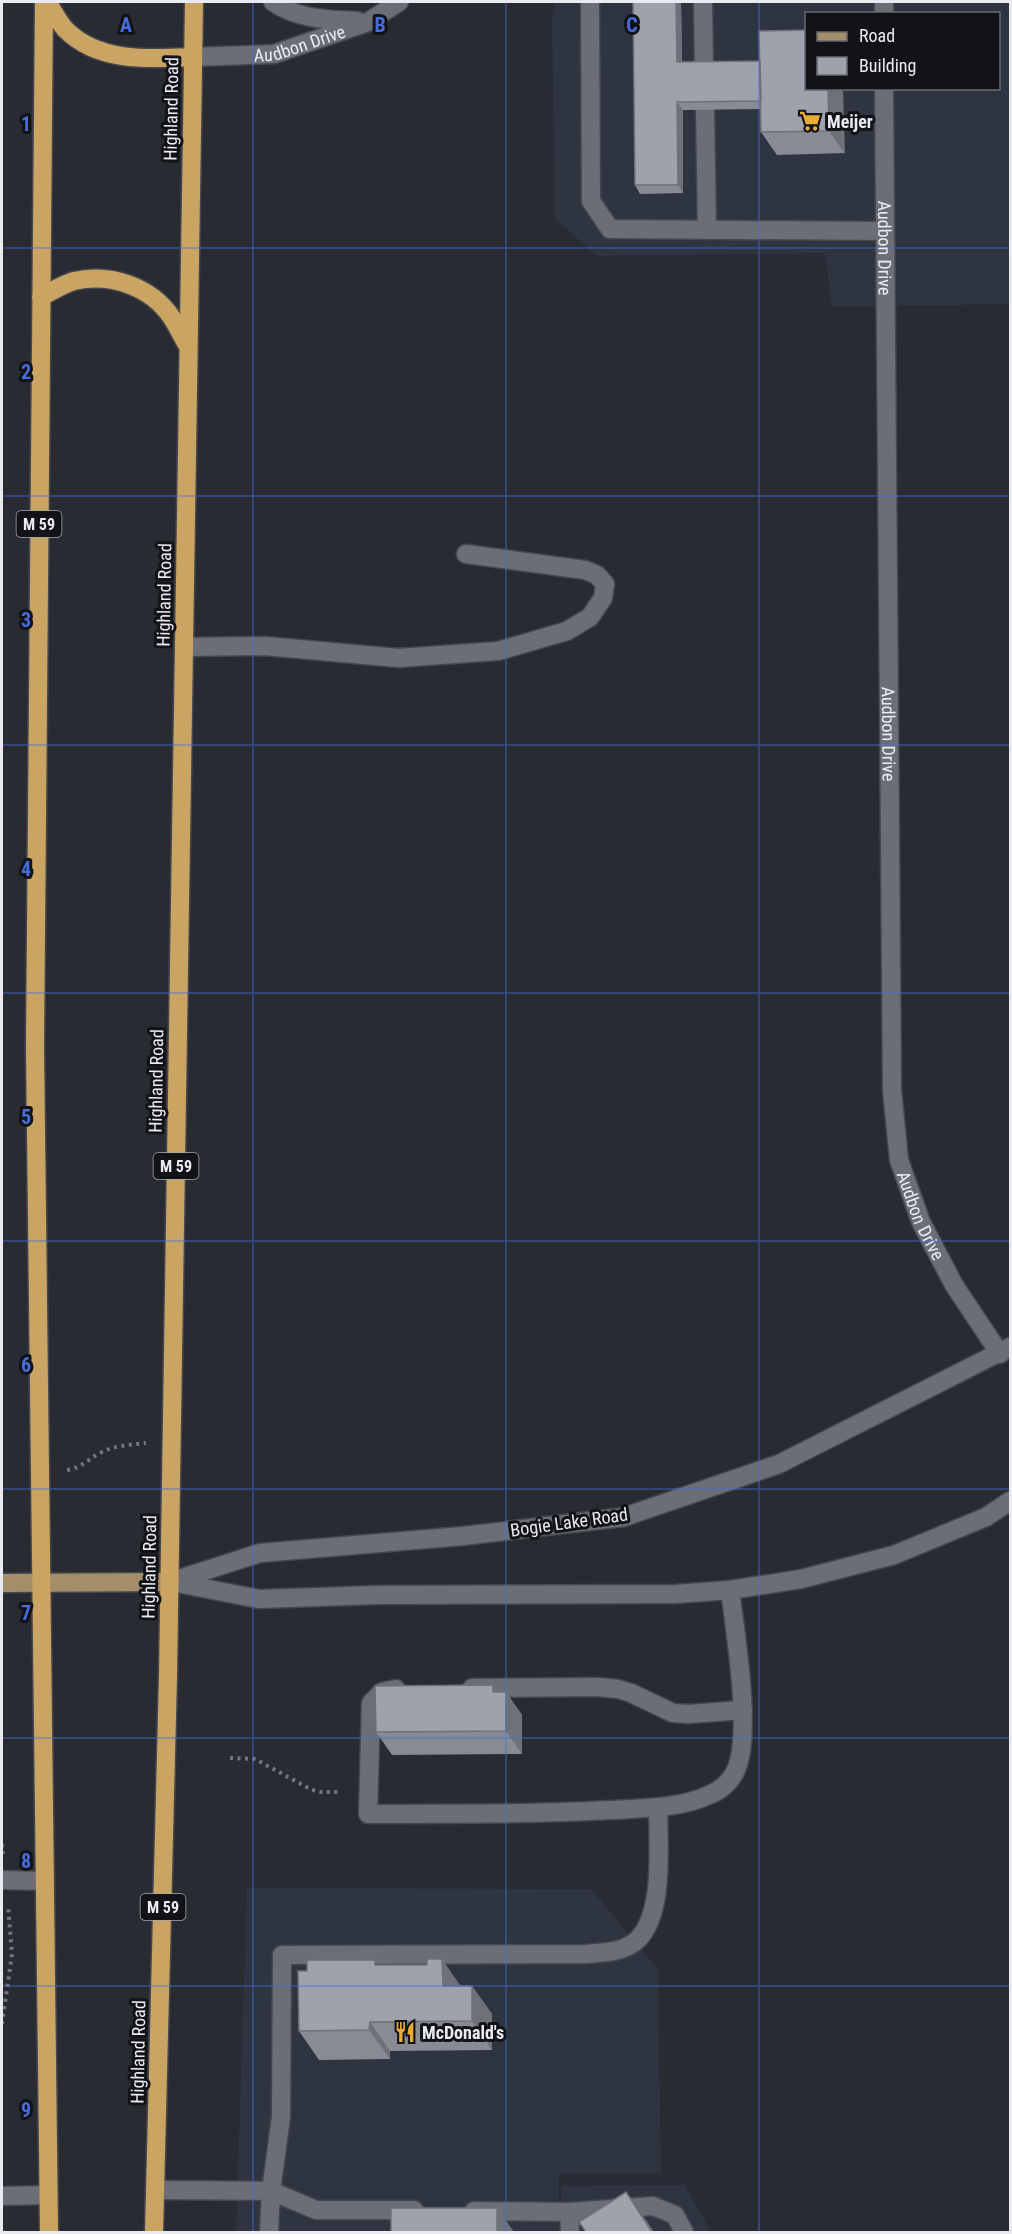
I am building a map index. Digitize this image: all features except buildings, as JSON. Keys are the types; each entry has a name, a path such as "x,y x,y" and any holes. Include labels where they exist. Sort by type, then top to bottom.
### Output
{"highway":[{"path":"46,2 64,28 81,42 100,51 146,58 193,57"},
{"name":"M 59","path":"46,2 41,297 35,1059 49,2232"},
{"name":"Highland Road","path":"154,2232 170,1582 194,2"},
{"path":"41,297 72,282 93,278 113,280 133,286 153,298 171,316 189,348"}],"main road":[{"name":"Bogie Lake Road","path":"2,1583 170,1582"}],"lane":[{"path":"273,2 316,19 368,22"},
{"name":"Audbon Drive","path":"193,57 274,54 368,22 399,2"},
{"path":"591,2 591,201 610,229 884,231"},
{"path":"703,2 704,69"},
{"name":"Audbon Drive","path":"884,90 892,1090 899,1160 921,1222 954,1285 1005,1350"},
{"path":"705,110 706,230"},
{"path":"184,646 265,646 398,658 498,651 567,631 590,617 603,598 604,584 597,575 585,570 466,554"},
{"name":"Bogie Lake Road","path":"170,1582 260,1553 464,1536 624,1517 780,1464 1005,1350"},
{"name":"Bogie Lake Road","path":"170,1582 259,1599 388,1595 675,1594 730,1590 801,1579 894,1555 986,1517 1011,1501"},
{"path":"414,1689 391,1689 382,1692 371,1703 368,1814 584,1812 658,1807 707,1796 723,1787 730,1779 741,1756 743,1710 730,1590"},
{"path":"460,1688 599,1687 631,1693 674,1713 743,1710"},
{"path":"269,2232 271,2191 281,2117 282,1954 618,1951 633,1944 650,1922 657,1873 658,1807"},
{"path":"4,1880 45,1881"},
{"path":"155,2190 271,2191 316,2210 431,2211"},
{"path":"2,2196 48,2195"},
{"path":"454,2211 569,2212 653,2206 675,2215 684,2232"},
{"path":"569,2212 570,2232"}],"path":[{"path":"63,1471 81,1467 99,1453 109,1449 150,1443"},
{"path":"230,1758 255,1758 317,1791 368,1793"},
{"path":"2,1844 12,1954 2,2024"}],"shaded area":[{"path":"555,2 1010,2 1010,304 832,307 825,253 597,256 555,219 552,21"},
{"path":"247,1888 591,1889 658,1969 661,2173 559,2174 559,2232 236,2232"},
{"path":"685,2185 711,2232 562,2232 561,2186"}],"place":[{"name":"Meijer","path":"810,121"},
{"name":"McDonald's","path":"405,2032"}]}
